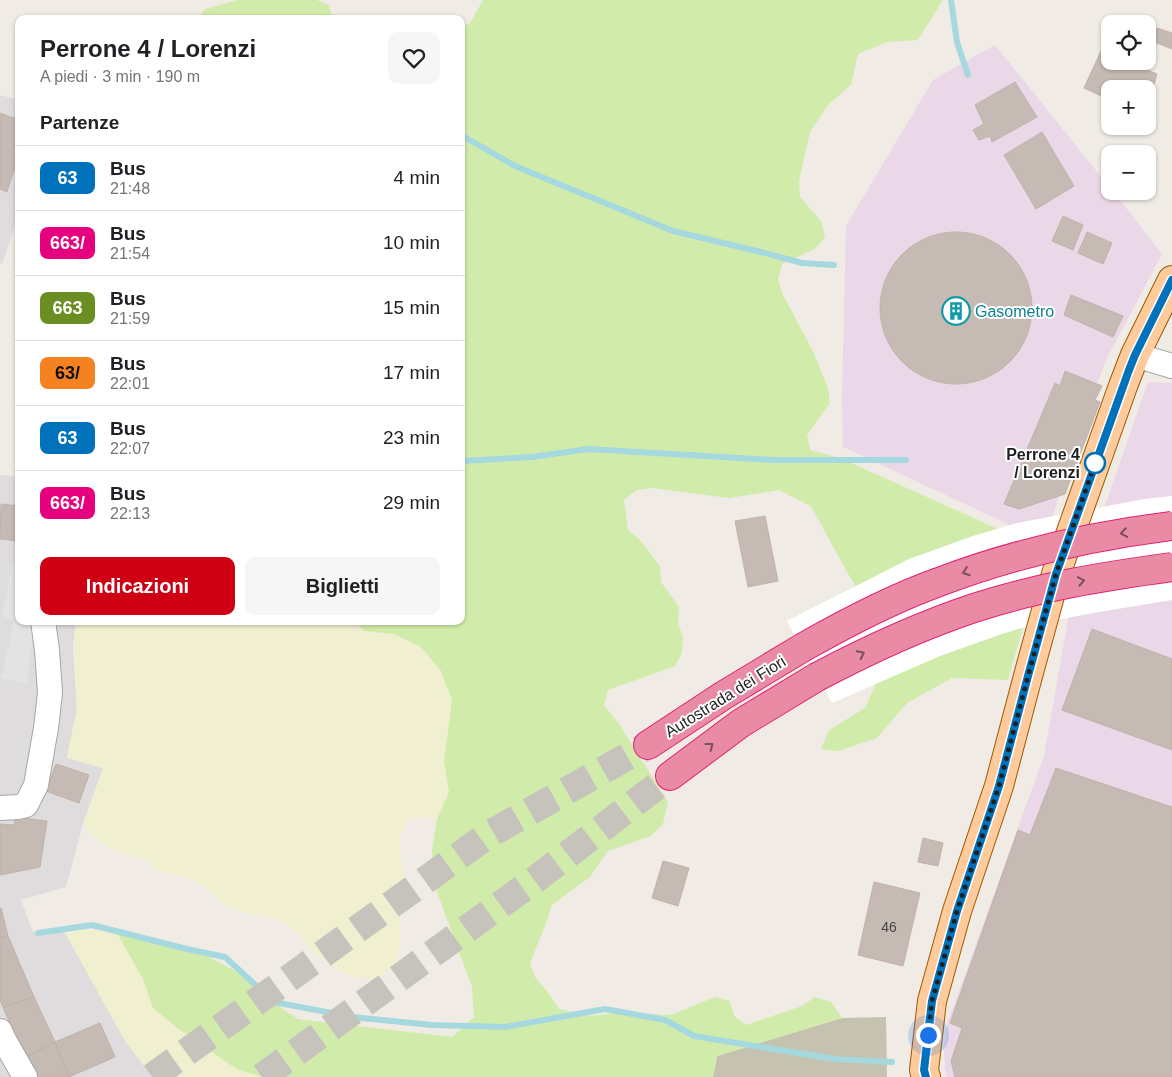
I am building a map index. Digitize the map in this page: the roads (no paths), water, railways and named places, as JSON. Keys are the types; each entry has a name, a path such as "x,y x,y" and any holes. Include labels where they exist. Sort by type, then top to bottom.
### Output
{"highway":[{"name":"Autostrada dei Fiori","path":"648,744 802,648 847,623 937,582 984,566 1080,540 1172,526"},
{"name":"Autostrada dei Fiori","path":"670,776 742,723 817,677 888,641 924,626 1026,593 1125,573 1172,567"}],"main road":[{"path":"926,1077 924,1070 932,1001 957,911 999,786 1056,574 1135,355 1172,280"}],"street":[{"path":"1135,355 1172,366"},
{"path":"0,808 26,805 36,785 50,693 44,625"},
{"path":"0,1031 25,1077"}],"waterway":[{"path":"951,0 957,42 968,75"},
{"path":"465,137 515,166 673,231 802,263 834,265"},
{"path":"465,461 532,457 588,449 774,460 906,460"},
{"path":"38,933 92,925 225,957 274,1002 352,1017 432,1025 505,1027 605,1009 665,1020 694,1036 835,1059 892,1062"}],"tunnel":[{"path":"152,1077 488,835 648,745"},
{"path":"262,1077 536,879 670,776"}],"place":[{"name":"Gasometro","path":"956,311"},
{"name":"Perrone 4 / Lorenzi","path":"1095,463"}]}
